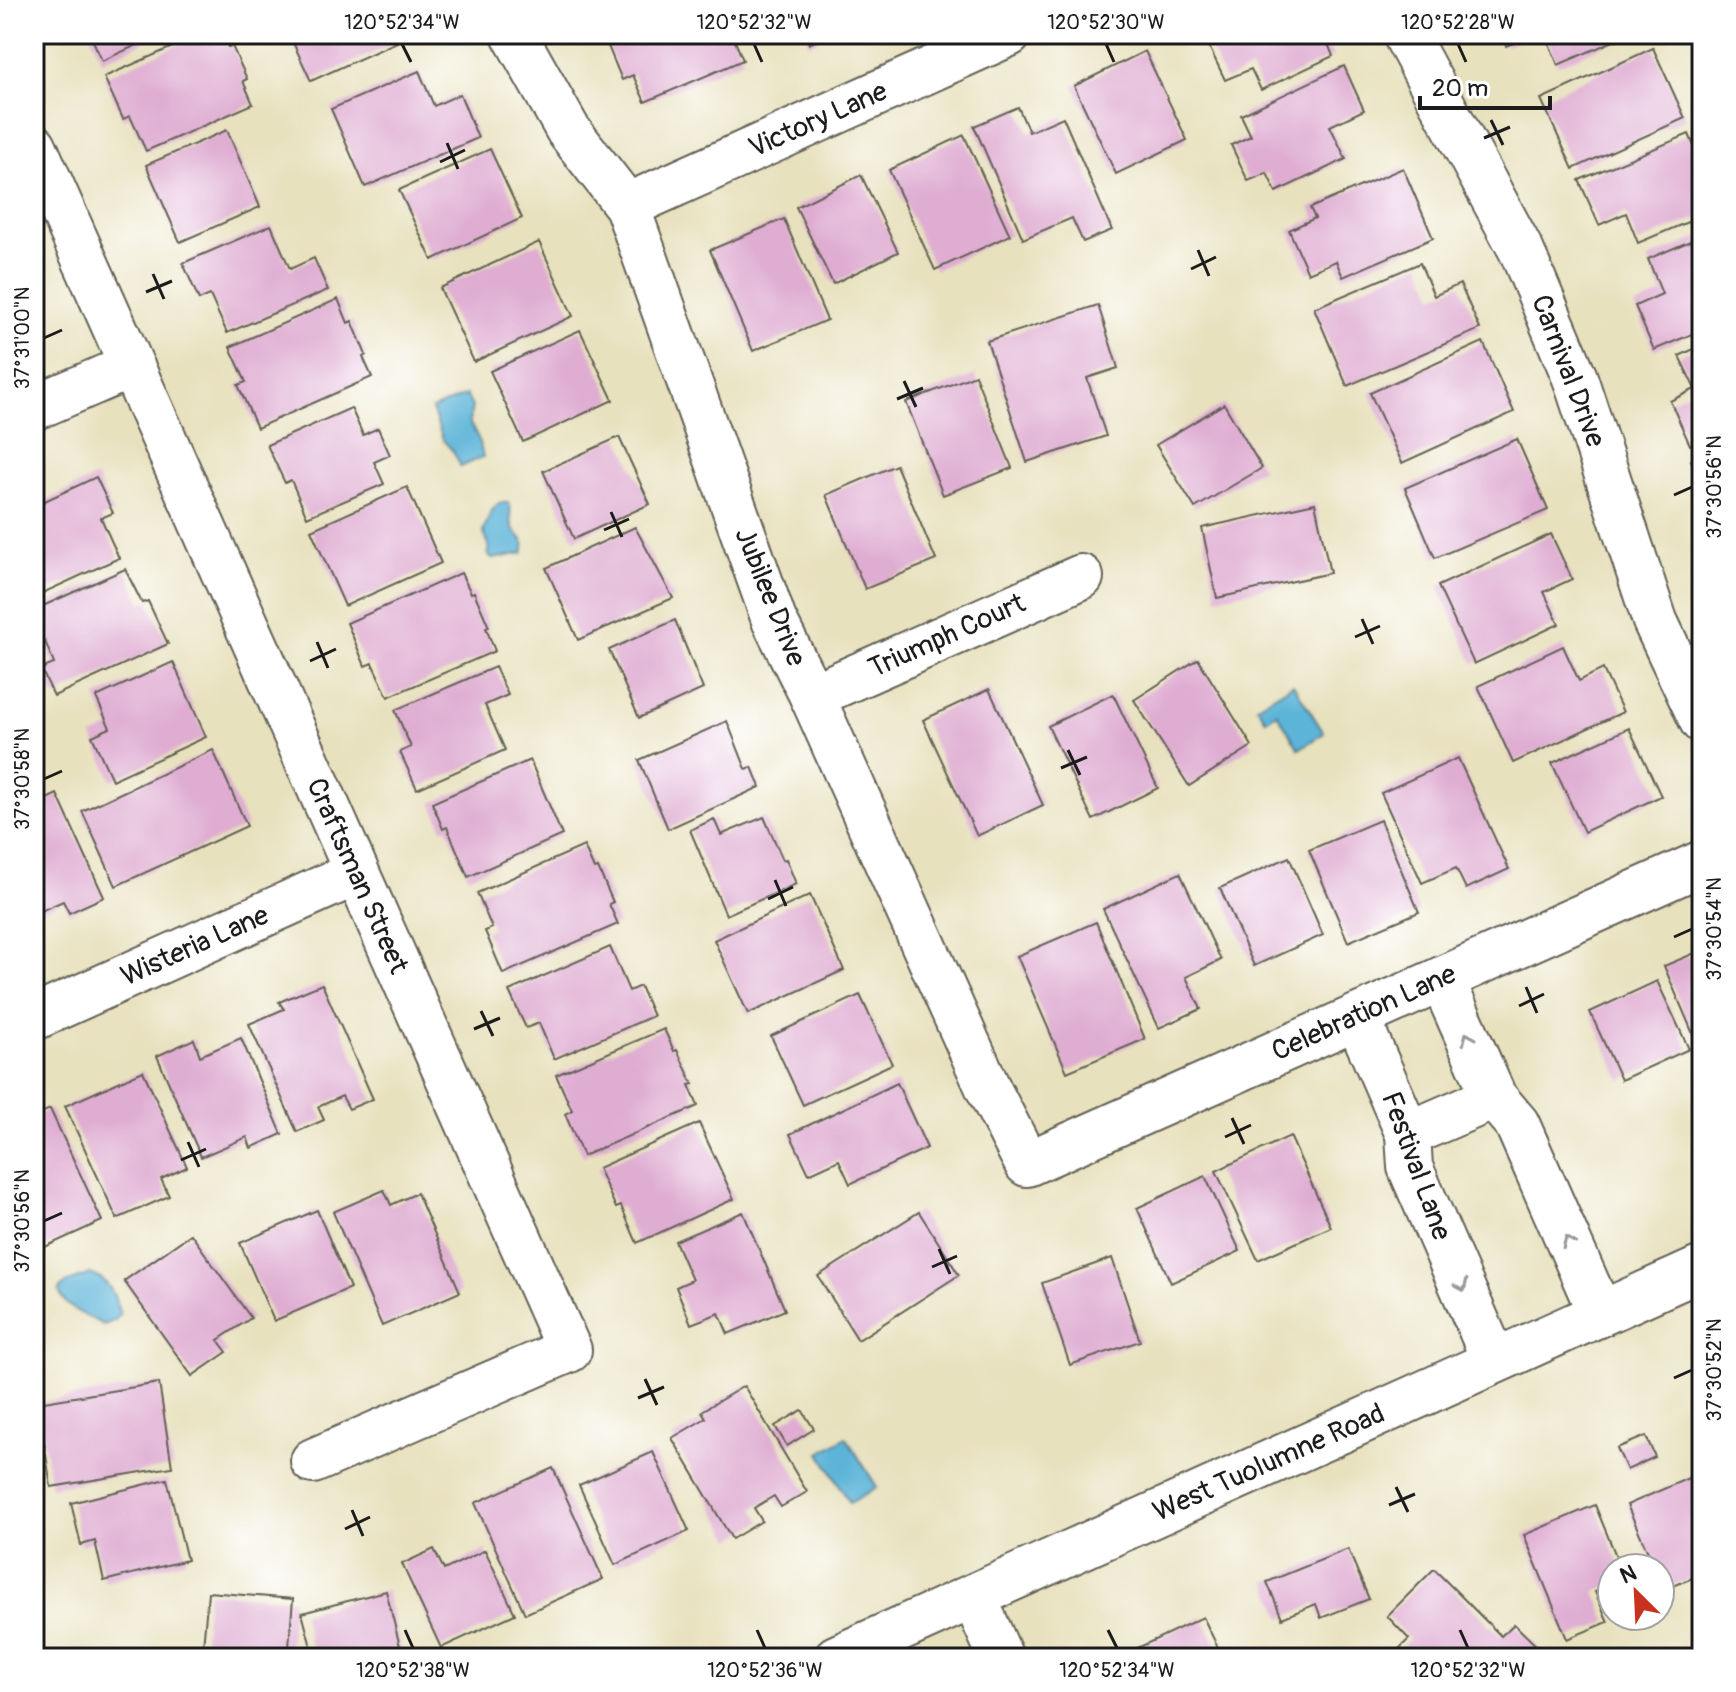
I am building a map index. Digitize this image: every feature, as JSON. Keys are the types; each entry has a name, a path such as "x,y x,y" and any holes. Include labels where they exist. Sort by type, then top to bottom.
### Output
{"street":[{"name":"Jubilee Drive","path":"514,34 568,130 627,206 774,620 812,696 988,1088 1027,1164"},
{"name":"Victory Lane","path":"627,206 1009,34"},
{"name":"Carnival Drive","path":"1405,34 1522,252 1575,378 1655,621 1702,721"},
{"name":"Craftsman Street","path":"34,146 569,1350 313,1461"},
{"path":"34,408 131,366"},
{"name":"Triumph Court","path":"812,696 1081,577"},
{"name":"Celebration Lane","path":"1027,1164 1702,863"},
{"name":"Wisteria Lane","path":"34,1018 356,873"},
{"path":"1442,979 1494,1097 1517,1124 1600,1313"},
{"name":"Festival Lane","path":"1357,1017 1408,1134 1410,1167 1494,1360"},
{"path":"1408,1134 1494,1097"},
{"name":"West Tuolumne Road","path":"836,1658 1702,1268"},
{"path":"974,1597 1001,1658"}],"water":[{"path":"466,395 472,407 469,422 479,440 483,457 461,467 443,440 432,409"},
{"path":"499,503 510,506 512,525 524,542 524,548 523,553 493,559 489,556 483,531 491,512"},
{"path":"1293,684 1324,733 1299,749 1277,713 1266,720 1257,706"},
{"path":"90,1274 107,1284 120,1315 104,1325 70,1307 59,1289"},
{"path":"846,1437 877,1487 850,1503 820,1453"}],"building":[{"path":"90,34 161,34 102,61"},
{"path":"202,34 222,34 228,47 232,46 247,79 243,81 253,104 146,151 130,116 123,119 104,77"},
{"path":"289,34 393,34 397,42 311,81"},
{"path":"603,34 732,34 743,60 645,102 633,75 622,80"},
{"path":"805,34 830,34 809,44"},
{"path":"1203,34 1324,34 1333,56 1261,90 1251,69 1225,80"},
{"path":"1501,34 1536,34 1506,46"},
{"path":"1545,34 1622,34 1623,37 1558,65"},
{"path":"1653,48 1685,118 1573,169 1541,99"},
{"path":"1145,51 1187,140 1116,174 1074,86"},
{"path":"1344,66 1364,110 1330,126 1346,159 1276,192 1267,173 1248,181 1231,145 1251,136 1241,115"},
{"path":"419,71 434,106 460,94 478,138 365,187 331,109"},
{"path":"1018,107 1029,132 1063,117 1112,230 1083,242 1072,218 1023,239 974,126"},
{"path":"227,130 260,207 180,242 146,165"},
{"path":"1689,134 1702,165 1702,216 1638,243 1626,213 1599,225 1579,180"},
{"path":"964,135 1010,235 935,270 889,170"},
{"path":"490,149 522,218 432,260 399,190"},
{"path":"1403,168 1433,238 1343,277 1336,261 1308,273 1289,230 1315,218 1310,208"},
{"path":"861,175 898,252 833,284 796,207"},
{"path":"784,219 827,320 753,351 710,250"},
{"path":"271,225 290,269 314,258 328,290 227,333 210,295 199,300 183,263"},
{"path":"1702,236 1702,330 1654,350 1635,306 1662,294 1648,259"},
{"path":"539,242 573,316 474,362 440,288"},
{"path":"1420,263 1434,296 1460,284 1480,329 1347,386 1314,308"},
{"path":"338,299 348,323 352,321 372,377 257,428 238,385 246,382 230,347"},
{"path":"1098,305 1118,368 1087,378 1106,436 1027,462 987,341"},
{"path":"580,330 613,400 523,442 490,371"},
{"path":"1483,342 1514,412 1402,463 1370,393"},
{"path":"1702,345 1702,439 1690,445 1670,401 1695,389 1679,356"},
{"path":"975,375 1012,468 943,495 906,402"},
{"path":"1224,404 1262,468 1195,508 1156,445"},
{"path":"351,408 363,435 378,428 390,455 374,462 384,484 307,517 291,480 285,483 267,445"},
{"path":"619,437 650,504 574,539 543,471"},
{"path":"1517,439 1548,510 1435,558 1405,488"},
{"path":"1702,455 1702,485 1691,460"},
{"path":"896,465 936,560 865,589 826,495"},
{"path":"96,477 113,513 101,518 119,558 34,597 34,506"},
{"path":"407,487 441,563 345,606 311,530"},
{"path":"1315,503 1330,573 1217,598 1202,528"},
{"path":"635,527 673,598 578,640 546,568"},
{"path":"1551,534 1572,579 1544,592 1559,624 1474,664 1438,586"},
{"path":"125,569 142,603 148,601 168,644 54,696 41,669 54,664 45,641 34,646 34,610"},
{"path":"461,573 471,593 474,592 495,651 388,697 372,663 365,666 347,623"},
{"path":"675,620 703,689 639,718 609,650"},
{"path":"1563,646 1579,681 1603,669 1623,712 1513,763 1478,686"},
{"path":"1198,659 1252,746 1189,786 1134,700"},
{"path":"173,662 206,737 112,780 92,736 110,728 96,697"},
{"path":"495,667 508,695 485,705 505,750 417,789 400,752 411,747 395,710"},
{"path":"989,689 1043,805 977,836 923,720"},
{"path":"1113,694 1158,788 1093,820 1048,726"},
{"path":"727,721 746,769 752,767 760,787 668,829 639,760"},
{"path":"1629,728 1661,796 1584,832 1552,763"},
{"path":"213,750 247,826 116,886 82,811"},
{"path":"1458,758 1509,869 1466,889 1456,868 1422,883 1381,793"},
{"path":"530,760 562,835 468,877 447,827 443,829 432,803"},
{"path":"57,794 104,897 69,913 63,901 34,914 34,805"},
{"path":"764,817 796,884 726,915 690,830 714,819 721,835"},
{"path":"1380,820 1419,912 1348,942 1309,850"},
{"path":"584,846 613,902 609,904 618,924 503,974 485,931 492,928 477,893"},
{"path":"1289,857 1323,935 1254,966 1220,888"},
{"path":"1180,873 1221,960 1186,977 1201,1009 1159,1028 1103,909"},
{"path":"810,895 844,970 748,1014 714,940"},
{"path":"1096,922 1145,1039 1067,1072 1017,956"},
{"path":"610,947 629,991 640,986 653,1016 554,1059 539,1023 526,1028 509,991"},
{"path":"1702,950 1702,1055 1664,966"},
{"path":"1657,981 1689,1049 1621,1080 1590,1012"},
{"path":"322,984 373,1099 349,1109 342,1096 318,1107 324,1120 297,1132 249,1024 284,1009 279,1002"},
{"path":"860,995 892,1064 803,1105 771,1036"},
{"path":"664,1029 693,1084 689,1085 698,1106 583,1156 565,1114 572,1110 556,1075"},
{"path":"241,1038 282,1134 251,1148 247,1137 201,1157 157,1056 194,1039 200,1056"},
{"path":"143,1071 187,1167 161,1179 169,1196 117,1219 65,1106"},
{"path":"897,1083 927,1148 850,1184 839,1160 809,1174 790,1134"},
{"path":"50,1109 102,1221 34,1252 34,1116"},
{"path":"699,1123 734,1199 637,1243 621,1206 616,1208 598,1168"},
{"path":"1290,1136 1331,1227 1258,1260 1216,1171"},
{"path":"1205,1176 1240,1251 1171,1283 1137,1208"},
{"path":"384,1190 391,1205 417,1193 460,1292 382,1326 333,1212"},
{"path":"317,1210 350,1288 274,1321 240,1243"},
{"path":"743,1212 785,1310 728,1334 719,1313 691,1324 676,1287 692,1280 675,1241"},
{"path":"919,1212 959,1275 858,1340 818,1276"},
{"path":"191,1234 251,1318 218,1340 227,1352 192,1376 124,1281"},
{"path":"1112,1258 1140,1341 1070,1365 1042,1283"},
{"path":"159,1383 172,1467 51,1487 38,1403"},
{"path":"744,1386 807,1492 781,1507 774,1496 754,1508 762,1521 732,1539 672,1438 706,1418 702,1411"},
{"path":"802,1410 814,1429 787,1446 775,1426"},
{"path":"1646,1436 1655,1457 1627,1470 1617,1448"},
{"path":"653,1452 689,1531 615,1565 579,1485"},
{"path":"553,1468 603,1579 525,1614 475,1503"},
{"path":"1702,1472 1702,1574 1676,1585 1676,1552 1648,1552 1627,1505"},
{"path":"167,1479 187,1560 104,1581 95,1541 81,1545 71,1503"},
{"path":"1595,1505 1614,1552 1596,1552 1596,1627 1567,1639 1524,1535"},
{"path":"434,1549 444,1570 485,1550 515,1614 441,1648 402,1564"},
{"path":"1348,1549 1369,1599 1321,1618 1316,1604 1282,1618 1267,1582"},
{"path":"1434,1569 1501,1636 1514,1624 1549,1658 1409,1658 1399,1649 1409,1639 1387,1616"},
{"path":"386,1591 403,1658 314,1658 302,1613"},
{"path":"208,1592 293,1599 288,1658 202,1658"},
{"path":"1203,1617 1223,1658 1132,1658 1129,1652"}]}
